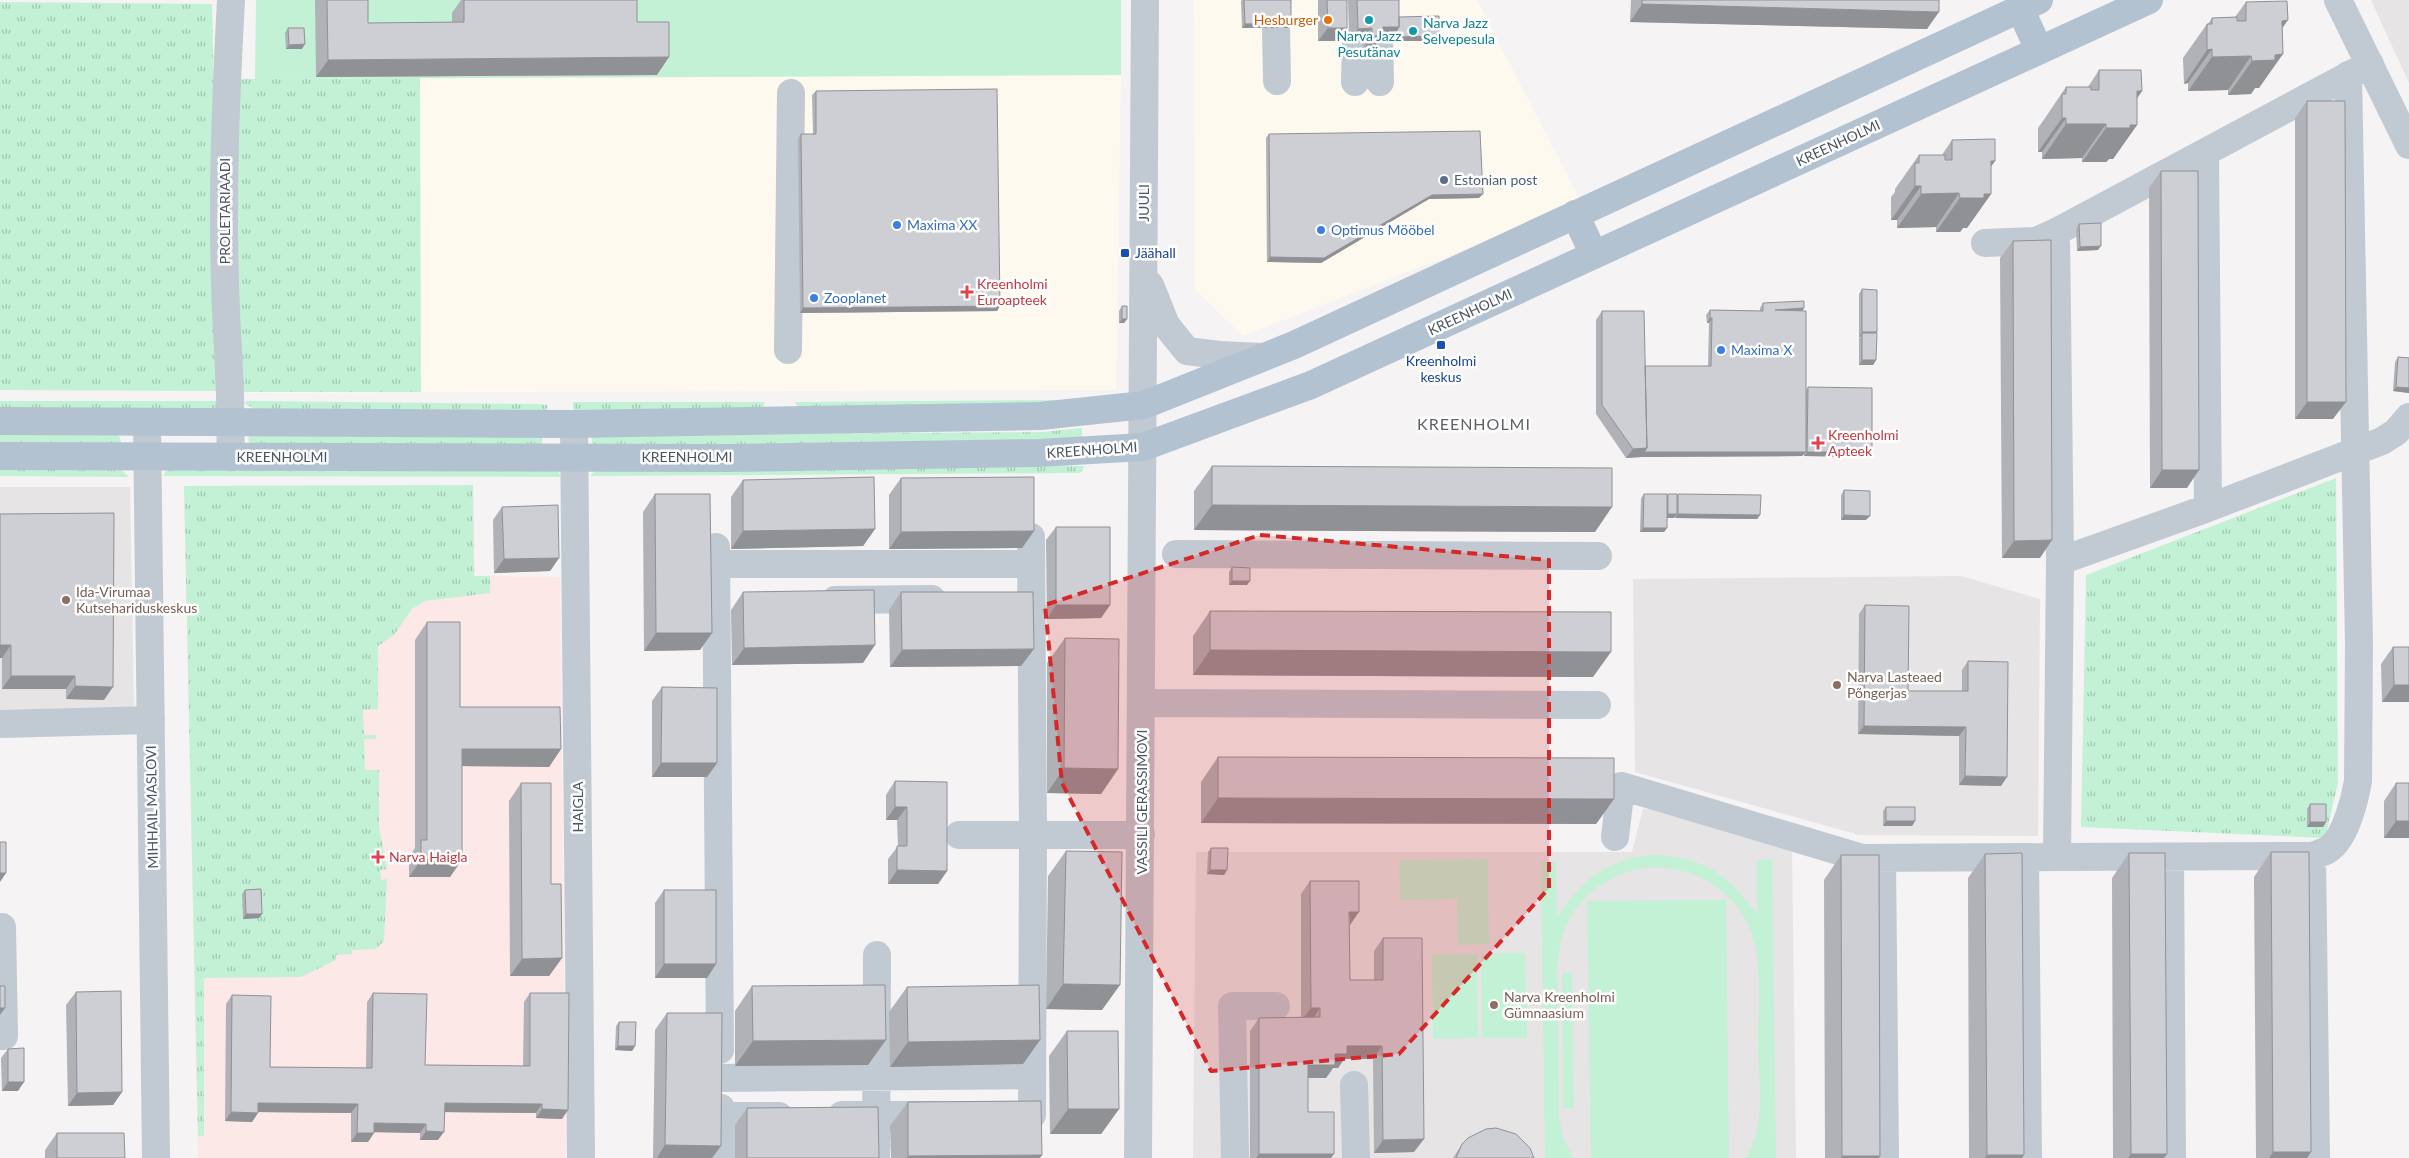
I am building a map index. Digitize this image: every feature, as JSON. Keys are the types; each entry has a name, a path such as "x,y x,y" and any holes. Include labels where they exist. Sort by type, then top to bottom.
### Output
{"main road":[{"name":"KREENHOLMI","path":"0,456 575,456 729,458 1039,453 1143,446 1311,385 2149,0"},
{"path":"0,422 574,424 1040,416 1144,405 1262,357 1575,214 2025,3 2039,50"},
{"path":"1575,214 1594,255"}],"street":[{"name":"PROLETARIAADI","path":"230,456 232,422 225,282 224,166 231,0"},
{"name":"JUULI","path":"1143,446 1145,0"},
{"path":"2338,0 2359,69 2409,145"},
{"path":"1276,28 1277,82"},
{"path":"1368,41 1368,82"},
{"path":"1985,243 2036,240 2056,232 2205,154 2359,69"},
{"path":"1615,837 1621,786 1862,858 2312,856 2331,848 2346,826 2355,802 2358,781 2356,451 2359,69"},
{"path":"788,350 791,93"},
{"path":"2205,154 2208,508"},
{"path":"2056,232 2060,560 2057,857"},
{"path":"1144,270 1166,326 1187,351 1262,357"},
{"path":"2060,560 2208,508 2382,441 2396,432 2409,417"},
{"name":"MIHHAIL MASLOVI","path":"147,422 156,1158"},
{"name":"HAIGLA","path":"574,424 581,1158"},
{"name":"VASSILI GERASSIMOVI","path":"1138,1158 1143,446"},
{"path":"721,1116 1032,1115 1031,537"},
{"path":"1176,554 1598,556"},
{"path":"721,1158 716,555 1031,564"},
{"path":"1002,598 1031,598"},
{"path":"815,601 953,599"},
{"path":"716,602 746,602"},
{"path":"1142,703 1598,705"},
{"path":"0,724 151,720"},
{"path":"959,836 1141,835"},
{"path":"2312,856 2316,1158"},
{"path":"2024,857 2028,1158"},
{"path":"2170,857 2172,1158"},
{"path":"1882,859 1885,1158"},
{"path":"0,1036 4,1036 2,927"},
{"path":"876,1158 877,955"},
{"path":"1235,1158 1232,1006 1276,1006"},
{"path":"720,1078 1032,1075"},
{"path":"1354,1084 1356,1158"}],"highlighted area":[{"path":"1260,535 1549,560 1549,888 1399,1054 1211,1071 1062,783 1045,605"}],"shaded area":[{"path":"1194,0 1477,0 1582,204 1243,336 1195,290"},
{"path":"2371,0 2409,0 2409,83"},
{"path":"1121,75 1116,390 249,393 255,79"},
{"name":"Narva Haigla","path":"473,485 475,576 560,577 566,1158 198,1158 184,486"},
{"name":"Ida-Virumaa Kutsehariduskeskus","path":"0,487 130,487 134,713 0,712"},
{"name":"Narva Lasteaed Põngerjas","path":"1961,576 2040,599 2038,836 1859,835 1635,772 1633,579"},
{"name":"Narva Kreenholmi Gümnaasium","path":"1643,809 1658,809 1792,847 1796,1158 1193,1158 1196,852 1632,852"}],"green space":[{"path":"256,0 1121,0 1121,75 255,79"},
{"path":"0,2 212,4 221,391 0,390"},
{"path":"420,78 421,392 239,392 236,79"},
{"path":"0,401 223,401 218,410 0,410"},
{"path":"245,401 548,405 545,413 259,412 246,404"},
{"path":"1074,401 1076,404 798,408 795,402"},
{"path":"573,402 765,402 762,411 574,411"},
{"path":"1082,428 1082,439 1045,445 592,444 592,435 1043,432"},
{"path":"0,433 119,435 121,442 117,444 0,444"},
{"path":"248,433 542,434 542,449 249,445"},
{"path":"0,466 118,466 129,477 0,476"},
{"path":"176,466 557,469 561,477 163,476 166,471"},
{"path":"1084,466 1082,472 1078,473 590,476 598,468 607,467"},
{"path":"2336,478 2338,783 2325,838 2081,827 2086,575"},
{"path":"473,485 474,576 490,576 490,593 425,601 412,609 394,635 378,646 378,709 363,710 364,735 376,735 376,739 364,739 365,770 379,770 379,828 387,869 380,870 381,880 387,879 384,941 376,949 352,950 352,954 336,955 336,960 301,977 204,978 204,1136 198,1136 184,486"},
{"path":"1653,855 1686,859 1713,870 1736,889 1757,915 1757,860 1772,859 1776,1158 1746,1158 1756,1132 1760,1104 1758,970 1755,945 1748,925 1738,907 1723,892 1707,881 1688,873 1668,868 1648,868 1627,872 1598,887 1582,901 1569,919 1565,929 1559,950 1557,971 1559,1117 1563,1137 1573,1158 1545,1158 1541,862 1556,862 1557,917 1576,892 1597,874 1622,861"},
{"path":"1488,859 1489,944 1458,945 1457,899 1400,900 1399,860"},
{"path":"1726,900 1729,1158 1591,1158 1587,901"},
{"path":"1525,953 1527,1038 1482,1038 1481,954"},
{"path":"1432,954 1477,954 1478,1038 1433,1039"},
{"path":"1562,973 1572,973 1574,1108 1563,1108"}],"building":[{"path":"327,0 368,0 368,23 464,22 464,0 637,0 637,22 669,22 669,57 328,60"},
{"path":"1244,0 1291,0 1291,23 1245,24"},
{"path":"1327,0 1347,0 1347,28 1328,28"},
{"path":"1357,0 1399,0 1399,27 1383,27 1383,36 1372,36 1372,28 1358,29"},
{"path":"1642,0 1939,0 1939,12 1642,4"},
{"path":"2287,1 2288,20 2282,21 2283,54 2275,55 2275,60 2252,61 2251,56 2212,57 2212,49 2207,50 2207,24 2212,24 2212,18 2237,17 2237,21 2246,21 2246,2"},
{"name":"Narva Jazz Selvepesula","path":"1439,16 1439,36 1393,37 1399,27 1399,17"},
{"path":"288,28 304,28 305,44 289,45"},
{"path":"2099,70 2141,70 2142,91 2137,91 2137,125 2130,125 2130,128 2106,128 2106,124 2066,124 2066,118 2062,118 2062,94 2066,94 2066,87 2091,87 2091,90 2099,90"},
{"name":"Maxima XX","path":"997,89 1000,306 803,308 801,134 816,134 816,91"},
{"path":"2307,101 2345,101 2346,402 2307,402"},
{"name":"Optimus Mööbel","path":"1480,131 1483,194 1432,195 1324,258 1270,257 1269,134"},
{"path":"1995,139 1995,161 1991,161 1991,194 1984,194 1984,198 1960,198 1959,193 1921,194 1921,186 1915,186 1915,163 1919,163 1919,155 1945,155 1945,160 1952,160 1952,140"},
{"path":"2161,171 2198,171 2199,470 2162,470"},
{"path":"2101,223 2101,246 2080,247 2079,224"},
{"path":"2051,240 2052,540 2014,541 2013,241"},
{"path":"1862,289 1877,290 1877,332 1862,332"},
{"path":"1804,301 1804,308 1775,310 1806,311 1806,452 1644,452 1647,448 1645,366 1711,366 1712,318 1710,318 1710,310 1763,311 1763,303"},
{"path":"1122,306 1127,306 1127,319 1122,319"},
{"path":"1602,311 1644,311 1647,448 1633,449 1602,405"},
{"path":"1862,333 1877,333 1876,360 1862,360"},
{"path":"2398,357 2409,358 2409,388 2396,387"},
{"path":"1808,387 1872,388 1872,452 1807,452"},
{"path":"1212,466 1612,468 1612,507 1212,505"},
{"path":"874,477 875,529 743,531 743,480"},
{"path":"1034,477 1034,531 901,532 901,478"},
{"path":"1844,490 1870,491 1870,516 1844,515"},
{"path":"655,494 710,494 712,633 656,633"},
{"path":"1644,494 1667,494 1667,528 1643,528"},
{"path":"1668,494 1677,494 1677,514 1668,514"},
{"path":"1678,494 1761,495 1760,515 1678,514"},
{"path":"558,505 559,558 504,559 502,507"},
{"name":"Ida-Virumaa Kutsehariduskeskus","path":"114,513 113,687 75,686 75,676 11,676 11,645 0,645 0,514"},
{"path":"1056,527 1110,527 1110,605 1056,605"},
{"path":"1232,567 1250,568 1250,581 1232,581"},
{"path":"874,590 875,645 744,648 743,592"},
{"path":"901,592 1033,592 1034,649 902,650"},
{"path":"1865,605 1909,606 1908,691 1968,691 1968,661 2008,662 2007,777 1965,776 1966,727 1864,726"},
{"path":"1210,611 1611,612 1611,652 1210,650"},
{"path":"427,622 460,622 460,707 560,707 561,749 462,749 462,860 421,860 421,840 427,840"},
{"path":"1065,638 1119,639 1118,769 1064,768"},
{"path":"2393,647 2409,647 2409,685 2394,685"},
{"path":"662,687 717,688 717,763 661,763"},
{"path":"1218,757 1614,758 1614,799 1218,798"},
{"path":"895,781 947,782 947,871 897,870 897,846 907,846 907,807 895,807"},
{"path":"521,783 551,783 551,884 561,884 562,958 522,959"},
{"path":"2396,783 2409,783 2409,821 2396,821"},
{"path":"2310,804 2326,804 2326,822 2310,822"},
{"path":"1886,807 1915,807 1915,821 1886,821"},
{"path":"0,842 6,842 6,873 0,873"},
{"path":"1211,848 1228,848 1227,870 1210,870"},
{"path":"1066,851 1122,852 1120,985 1063,984"},
{"path":"2271,852 2309,852 2311,1152 2273,1152"},
{"path":"2022,853 2024,1155 1987,1155 1985,854"},
{"path":"2129,853 2165,853 2167,1154 2131,1154"},
{"path":"1841,855 1879,855 1880,1156 1842,1156"},
{"path":"1310,881 1359,881 1359,912 1349,912 1350,980 1383,980 1383,938 1422,938 1424,1139 1383,1140 1382,1046 1347,1046 1347,1054 1335,1054 1335,1065 1308,1065 1308,1112 1334,1112 1334,1154 1259,1154 1259,1018 1320,1017 1320,1008 1311,1008"},
{"path":"261,889 262,914 246,914 245,890"},
{"path":"664,890 716,890 716,964 664,964"},
{"path":"885,985 886,1040 753,1041 752,986"},
{"path":"1039,985 1040,1040 908,1042 907,987"},
{"path":"0,986 5,986 5,1008 0,1008"},
{"path":"121,991 122,1092 77,1093 76,992"},
{"path":"373,993 427,994 425,1065 530,1066 530,993 569,993 568,1110 542,1109 542,1104 445,1103 444,1132 426,1131 426,1124 374,1123 374,1133 357,1133 358,1104 258,1103 258,1113 231,1112 232,995 271,996 270,1067 372,1068"},
{"path":"667,1013 722,1013 721,1146 665,1145"},
{"path":"619,1022 636,1022 635,1046 618,1046"},
{"path":"1067,1031 1118,1031 1119,1109 1068,1109"},
{"path":"24,1048 24,1082 8,1082 8,1049"},
{"path":"1041,1101 1042,1155 908,1156 908,1102"},
{"path":"878,1107 879,1158 747,1158 747,1108"},
{"path":"1496,1128 1516,1134 1530,1148 1534,1158 1456,1158 1462,1144 1468,1138 1486,1129"},
{"path":"57,1133 124,1133 125,1158 57,1158"}],"place":[{"name":"Hesburger","path":"1328,20"},
{"name":"Narva Jazz Pesutänav","path":"1369,20"},
{"name":"Narva Jazz Selvepesula","path":"1413,31"},
{"name":"Estonian post","path":"1444,180"},
{"name":"Maxima XX","path":"897,225"},
{"name":"Optimus Mööbel","path":"1321,230"},
{"name":"Jäähall","path":"1125,253"},
{"name":"Kreenholmi Euroapteek","path":"967,292"},
{"name":"Zooplanet","path":"814,298"},
{"name":"Kreenholmi keskus","path":"1441,345"},
{"name":"Maxima X","path":"1721,350"},
{"name":"Kreenholmi Apteek","path":"1818,443"},
{"name":"Ida-Virumaa Kutsehariduskeskus","path":"66,600"},
{"name":"Narva Lasteaed Põngerjas","path":"1837,685"},
{"name":"Narva Haigla","path":"378,857"},
{"name":"Narva Kreenholmi Gümnaasium","path":"1494,1005"}],"district":[{"name":"KREENHOLMI","path":"1474,424"}]}
